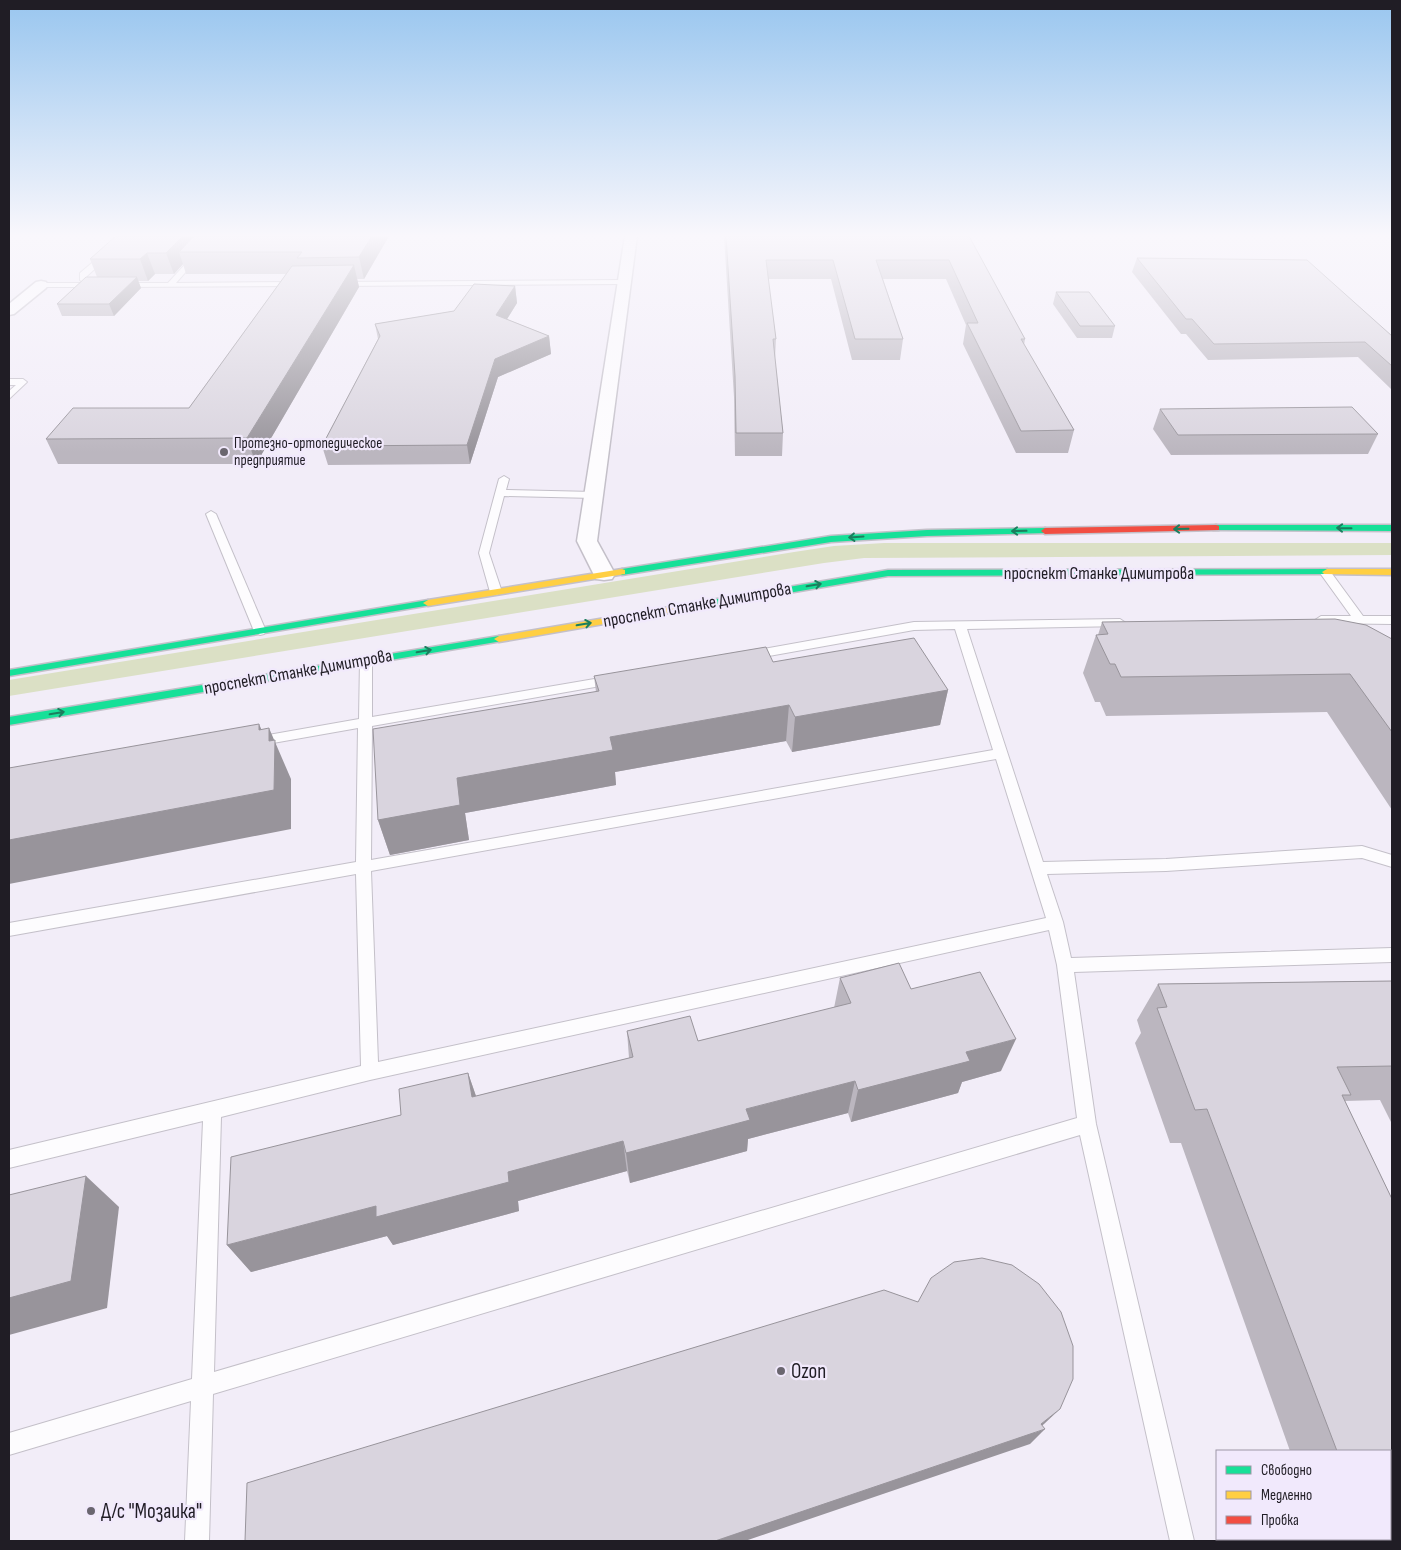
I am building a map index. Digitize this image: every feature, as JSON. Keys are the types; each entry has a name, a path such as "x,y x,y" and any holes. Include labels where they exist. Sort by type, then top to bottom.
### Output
{"main road":[{"path":"9,673 604,574 831,539 927,533 1296,527 1392,528"},
{"name":"проспект Станке Димитрова","path":"9,721 888,573 1392,572"}],"street":[{"path":"604,574 587,541 620,308"}],"lane":[{"path":"9,382 23,382 9,396"},
{"path":"496,592 484,554 504,479"},
{"path":"500,493 594,495"},
{"path":"210,514 260,631"},
{"path":"1326,573 1371,634"},
{"path":"1310,620 1392,620"},
{"path":"738,657 914,626 1130,623"},
{"path":"960,625 1055,922 1065,965 1087,1124 1182,1541"},
{"path":"366,660 363,867 370,1072"},
{"path":"238,744 365,724 630,676"},
{"path":"9,930 1002,753"},
{"path":"1038,868 1166,865 1362,852 1392,862"},
{"path":"9,1159 370,1072 1055,922"},
{"path":"1065,965 1392,955"},
{"path":"197,1541 212,1111"},
{"path":"9,1444 1087,1124"}],"green space":[{"path":"884,543 1392,543 1392,555 864,558 9,696 9,680 794,552 834,546"}],"building":[{"path":"261,308 327,308 247,438 46,439 73,408 189,408"},
{"path":"456,308 500,308 496,315 549,336 495,359 467,445 322,446 380,336 375,324 454,311"},
{"path":"731,308 772,308 776,339 773,339 783,433 736,433"},
{"path":"846,308 893,308 903,339 855,339"},
{"path":"971,308 1008,308 1025,339 1021,339 1074,430 1021,431 967,323 978,323"},
{"path":"1068,308 1101,308 1115,326 1080,326"},
{"path":"1177,308 1361,308 1392,336 1392,366 1365,342 1214,344 1192,319 1186,319"},
{"path":"1352,407 1378,434 1178,435 1160,409"},
{"path":"1335,619 1366,625 1392,639 1392,732 1350,674 1121,677 1115,664 1110,664 1096,635 1108,634 1102,622"},
{"path":"914,638 948,690 795,717 789,705 610,737 613,750 457,778 460,805 378,820 373,729 599,691 594,676 766,647 773,662"},
{"path":"259,724 259,730 269,728 269,741 275,740 274,790 9,840 9,768"},
{"path":"899,963 911,989 980,972 1016,1039 966,1052 970,1061 858,1090 855,1081 746,1109 750,1120 626,1153 623,1141 508,1172 509,1182 376,1217 376,1206 227,1245 231,1157 401,1115 399,1089 468,1073 472,1097 633,1057 627,1031 690,1016 698,1041 851,1003 840,978"},
{"path":"1392,981 1392,1066 1337,1067 1351,1095 1342,1095 1392,1199 1392,1510 1391,1450 1337,1450 1207,1109 1195,1110 1157,1008 1167,1007 1158,984"},
{"path":"86,1176 71,1281 9,1298 9,1195"},
{"path":"982,1258 1012,1265 1039,1284 1061,1312 1073,1346 1073,1379 1060,1409 1041,1424 1045,1429 715,1541 245,1541 247,1483 884,1290 918,1302 931,1278 954,1262"}],"traffic: fast":[{"path":"1216,528 1392,528"},
{"path":"622,572 831,539 927,533 1045,531"},
{"path":"682,608 888,573 1327,572"},
{"path":"9,673 428,603"},
{"path":"9,721 499,639"}],"traffic: slow":[{"path":"428,603 622,572"},
{"path":"1327,572 1392,572"},
{"path":"499,639 682,608"}],"traffic: jam":[{"path":"1045,531 1216,528"}],"place":[{"name":"Протезно-ортопедическое предприятие","path":"224,452"},
{"name":"Ozon","path":"781,1371"},
{"name":"Д/с \"Мозаика\"","path":"91,1511"}]}
